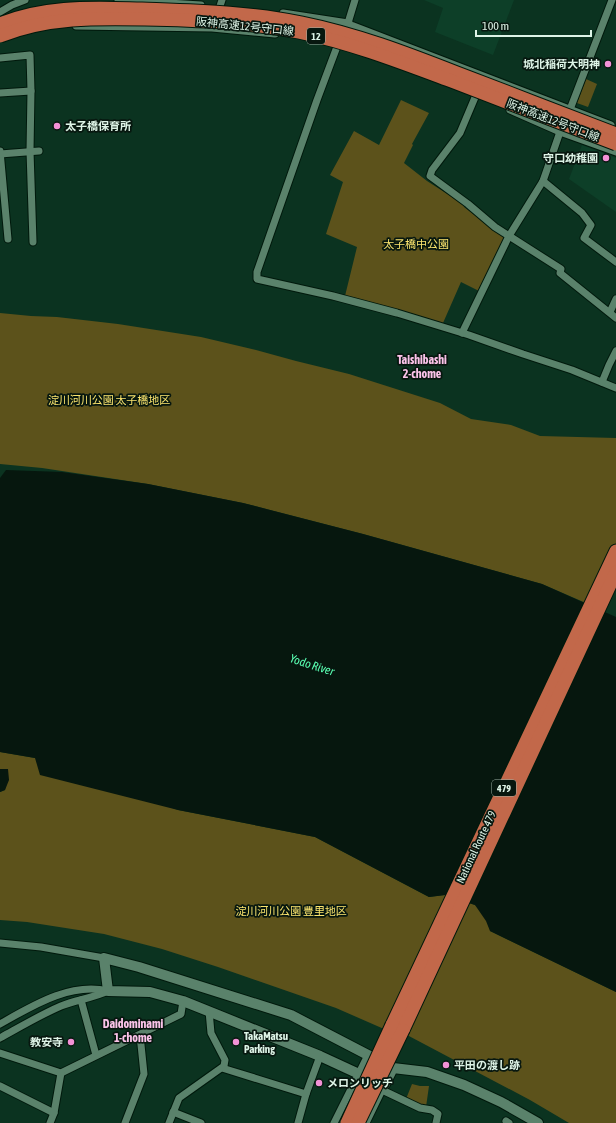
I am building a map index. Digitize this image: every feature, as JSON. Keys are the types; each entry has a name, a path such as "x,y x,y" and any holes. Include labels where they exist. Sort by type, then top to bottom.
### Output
{"highway":[{"name":"阪神高速12号守口線","path":"0,24 22,16 58,10 84,8 224,12 295,21 348,34 400,51 616,134"},
{"name":"阪神高速12号守口線","path":"0,36 40,24 84,19 209,21 240,23 284,29 336,41 397,60 616,144"},
{"name":"National Route 479","path":"347,1123 392,1024 616,551"},
{"name":"National Route 479","path":"358,1123 404,1030 616,572"}],"street":[{"path":"0,12 25,0"},
{"path":"118,0 174,3 221,3 259,10 348,22 351,25 616,127"},
{"path":"355,0 299,150 257,272 257,279 333,296 397,313 572,370 616,388"},
{"path":"462,333 509,236 543,181 560,132 612,0"},
{"path":"212,28 221,3"},
{"path":"0,42 39,29 64,26 212,28 308,38 338,44 476,95 560,132 616,152"},
{"path":"0,58 30,55 30,151 33,242"},
{"path":"0,93 31,91"},
{"path":"476,95 460,133 432,170 430,176 468,204 495,227 561,269 560,273 616,318"},
{"path":"0,154 39,150"},
{"path":"0,151 8,239"},
{"path":"543,181 582,213 591,225 584,238 616,262"},
{"path":"610,312 616,299"},
{"path":"602,382 616,351"},
{"path":"0,943 42,947 104,958 139,967 291,1015 393,1068 427,1072 464,1085 501,1102 538,1123"},
{"path":"104,958 108,991"},
{"path":"0,1024 33,1005 78,990 98,989 108,991 150,992 183,1001 320,1056 359,1074 420,1108 432,1110 438,1114 436,1123"},
{"path":"0,1038 60,1006 98,996 108,991"},
{"path":"81,1000 96,1055"},
{"path":"0,1053 61,1073 181,1014 183,1001"},
{"path":"169,1123 179,1098 224,1066 225,1060 211,1033 209,1011"},
{"path":"125,1123 144,1074 140,1034"},
{"path":"334,1123 368,1055"},
{"path":"298,1123 306,1094 320,1056"},
{"path":"222,1068 306,1094"},
{"path":"366,1123 393,1068"},
{"path":"50,1123 54,1113 61,1073"},
{"path":"0,1086 54,1113"},
{"path":"173,1112 201,1123"}],"shaded area":[{"path":"424,0 514,0 493,55 435,32 443,8"},
{"path":"582,145 616,158 616,212 569,179"}],"green space":[{"path":"586,79 597,84 588,107 577,103"},
{"name":"太子橋中公園","path":"401,100 429,113 412,144 413,145 404,163 427,181 463,204 464,207 506,239 479,291 461,282 443,323 345,296 357,247 326,234 343,182 330,175 354,131 379,145"},
{"name":"淀川河川公園 太子橋地区","path":"0,313 57,317 118,324 201,337 349,374 440,403 471,419 511,425 540,436 616,438 616,562 595,607 542,584 363,534 243,503 148,484 42,468 0,464"},
{"name":"淀川河川公園 豊里地区","path":"0,752 35,758 178,810 315,837 429,897 445,895 475,905 489,916 490,931 616,992 616,1123 569,1123 530,1100 407,1035 384,1029 336,1008 218,967 162,949 104,934 27,922 0,920 0,792 5,790 8,769 0,769"},
{"path":"412,1084 429,1086 426,1107 406,1099"}],"water":[{"name":"Yodo River","path":"6,470 62,472 148,484 243,503 363,534 542,584 616,617 616,992 490,931 486,921 475,905 445,895 429,897 315,837 178,810 40,775 35,758 0,752 0,478"},
{"path":"0,769 8,769 9,780 5,790 0,792"}],"place":[{"name":"城北稲荷大明神","path":"608,64"},
{"name":"太子橋保育所","path":"57,126"},
{"name":"守口幼稚園","path":"606,158"},
{"name":"教安寺","path":"71,1042"},
{"name":"TakaMatsu Parking","path":"236,1042"},
{"name":"平田の渡し跡","path":"446,1065"},
{"name":"メロンリッチ","path":"319,1083"}],"district":[{"name":"Taishibashi 2-chome","path":"422,367"},
{"name":"Daidominami 1-chome","path":"133,1031"}]}
